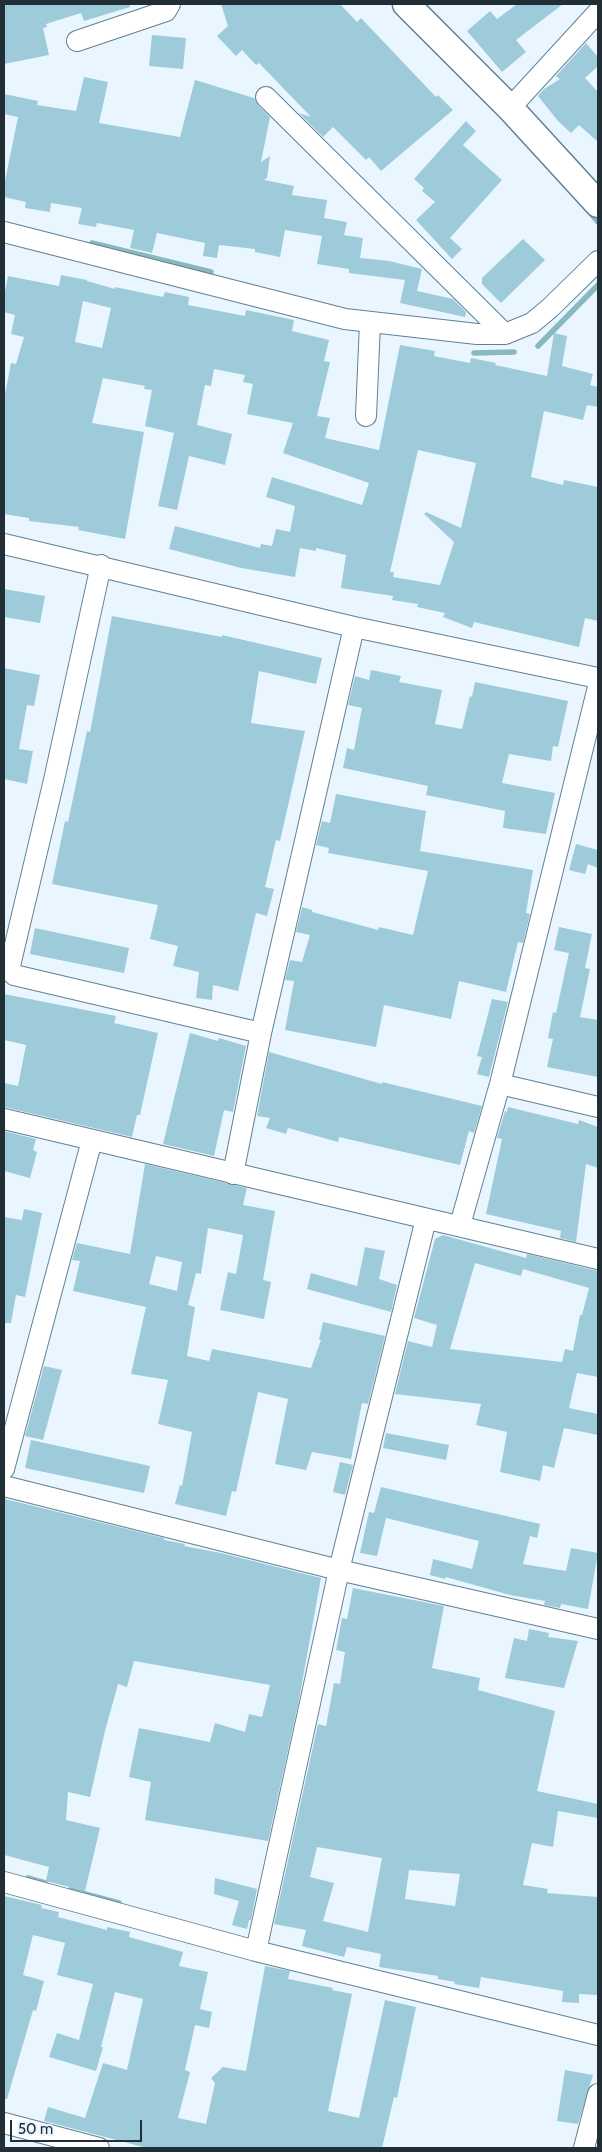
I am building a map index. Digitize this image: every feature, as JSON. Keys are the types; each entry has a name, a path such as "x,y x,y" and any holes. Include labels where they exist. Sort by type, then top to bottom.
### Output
{"street":[{"path":"77,41 166,11 170,4"},
{"path":"406,4 510,108 598,204"},
{"path":"510,108 598,12"},
{"path":"266,97 505,334"},
{"path":"4,232 345,319 477,334 505,334 532,323 598,261"},
{"path":"366,416 370,323"},
{"path":"4,544 101,565 354,627 598,678"},
{"path":"101,565 54,780 9,970 14,974 262,1033"},
{"path":"233,1174 262,1033 354,627"},
{"path":"460,1225 500,1084 598,688"},
{"path":"500,1084 598,1107"},
{"path":"4,1119 598,1258"},
{"path":"4,1468 92,1140"},
{"path":"256,1951 339,1570 426,1219"},
{"path":"4,1486 339,1570 598,1629"},
{"path":"4,1882 256,1951 598,2035"},
{"path":"584,2148 598,2094"},
{"path":"4,2123 99,2148"}],"building":[{"path":"4,4 130,4 130,7 84,21 81,13 46,24 47,27 43,28 49,55 4,64"},
{"path":"221,4 340,4 357,22 361,18 436,97 438,95 453,110 381,171 369,157 366,160 333,127 323,137 299,113 311,117 259,63 256,65 242,50 236,56 217,36 228,26"},
{"path":"517,4 563,4 516,40 526,52 502,72 467,31 490,11 497,19"},
{"path":"152,35 186,38 183,69 149,66"},
{"path":"586,43 598,57 598,66 585,78 598,92 598,142 579,125 571,133 558,121 538,96 544,89 560,79 556,76"},
{"path":"84,77 108,82 99,123 180,137 195,80 254,98 270,117 261,162 270,156 267,178 264,180 294,186 292,195 327,200 324,218 347,222 344,235 363,238 360,258 389,261 422,269 417,291 453,299 466,312 465,317 400,303 405,280 349,273 349,269 317,264 322,236 285,230 280,257 255,252 255,249 219,245 217,258 203,256 205,243 157,233 152,253 130,248 134,230 97,223 96,227 78,224 82,208 51,203 50,212 25,208 26,202 4,197 4,186 18,117 4,114 4,94 38,101 37,105 76,111"},
{"path":"466,121 476,131 463,145 502,180 450,238 462,249 452,259 416,220 435,202 422,191 424,188 414,179"},
{"path":"523,239 545,260 501,303 482,284 482,278"},
{"path":"61,275 87,280 115,289 115,287 163,297 165,292 189,297 188,305 245,316 246,310 294,320 292,331 329,340 324,361 330,362 317,416 330,418 325,438 379,450 400,345 435,351 434,356 470,363 471,358 547,376 554,333 567,336 562,366 593,374 590,385 598,387 598,407 587,405 583,420 544,411 531,477 563,485 564,480 598,487 598,621 585,618 579,647 474,622 472,628 443,617 445,613 417,607 418,604 392,600 393,596 341,588 346,555 316,548 316,551 300,548 295,577 241,568 169,549 175,526 260,548 261,544 272,546 276,529 290,532 295,506 266,497 272,477 362,505 369,483 283,453 293,423 247,414 253,384 243,382 245,375 214,369 211,386 205,385 197,425 232,434 225,465 189,456 177,510 158,506 174,433 145,426 152,390 144,389 145,386 103,378 92,423 144,432 125,539 78,530 79,527 29,521 29,518 4,514 4,400 11,363 16,364 24,337 11,334 15,315 4,312 4,296 8,276 59,286","holes":["83,301 111,308 102,348 75,342","418,450 476,463 461,528 426,512 424,514 454,542 440,585 393,577 394,572 390,572"]},
{"path":"4,589 45,596 40,623 4,617"},
{"path":"112,616 222,637 222,635 322,658 316,684 259,671 251,723 305,731 280,841 276,840 265,887 274,889 267,916 256,913 238,991 213,985 212,1000 196,998 199,972 173,966 178,946 150,939 158,905 52,884 65,821 68,822 87,731 90,732"},
{"path":"4,668 40,675 34,706 27,705 19,749 33,751 27,784 4,779"},
{"path":"371,670 401,676 399,682 442,690 435,724 462,729 475,682 568,701 558,747 553,746 551,761 509,754 502,783 555,793 546,834 503,828 505,811 426,795 428,786 343,768 347,748 354,750 362,708 348,705 355,676 369,680"},
{"path":"336,794 426,811 420,851 533,870 526,913 530,914 523,943 518,942 506,992 459,981 451,1019 384,1005 376,1047 285,1030 294,981 285,980 290,960 302,962 310,935 296,932 302,907 312,910 312,912 378,930 379,927 413,935 428,871 328,853 329,848 316,845 322,821 330,823"},
{"path":"576,844 598,850 598,868 588,864 585,874 569,870"},
{"path":"559,927 592,934 585,968 590,969 580,1017 598,1020 598,1077 547,1067 553,1039 548,1038 553,1012 556,1013 569,953 554,950"},
{"path":"35,928 129,948 124,973 30,954"},
{"path":"4,994 116,1016 114,1023 158,1033 140,1115 137,1115 132,1137 4,1107 4,1083 18,1086 26,1045 4,1040"},
{"path":"492,999 508,1002 489,1077 477,1074 482,1057 477,1056"},
{"path":"190,1033 218,1041 219,1038 246,1046 233,1112 224,1110 214,1156 163,1144"},
{"path":"269,1052 382,1084 382,1082 482,1106 474,1133 469,1131 460,1165 339,1137 338,1142 288,1128 286,1134 266,1128 270,1118 257,1116"},
{"path":"508,1107 578,1124 579,1120 598,1127 598,1168 586,1164 576,1242 560,1238 561,1231 486,1214 502,1139 497,1138"},
{"path":"4,1131 36,1139 33,1150 37,1152 30,1178 4,1171"},
{"path":"145,1164 247,1188 243,1205 275,1211 263,1280 271,1282 264,1319 220,1310 228,1272 236,1274 243,1235 208,1228 201,1274 196,1273 188,1305 195,1307 187,1356 209,1361 212,1349 311,1368 321,1340 319,1340 323,1322 385,1336 368,1404 362,1403 351,1459 312,1452 306,1470 275,1464 288,1399 258,1392 236,1492 232,1491 226,1516 175,1504 180,1485 182,1486 192,1432 158,1424 168,1380 131,1374 146,1307 73,1291 80,1261 72,1260 77,1243 130,1254","holes":["156,1256 182,1262 177,1291 149,1284"]},
{"path":"24,1209 42,1213 25,1297 16,1295 11,1323 4,1323 4,1217 22,1220"},
{"path":"443,1235 526,1258 527,1254 598,1271 598,1377 577,1373 569,1408 598,1414 598,1435 564,1428 554,1468 543,1465 540,1481 500,1472 507,1432 476,1425 481,1404 395,1394 408,1341 432,1347 437,1325 414,1318 435,1239","holes":["475,1263 521,1276 523,1269 589,1288 582,1315 580,1315 573,1351 565,1349 562,1362 450,1349"]},
{"path":"365,1247 385,1251 379,1279 397,1285 391,1312 307,1289 311,1273 357,1286"},
{"path":"44,1366 62,1370 43,1440 25,1436"},
{"path":"386,1433 449,1445 446,1460 383,1448"},
{"path":"31,1440 150,1466 144,1493 25,1468"},
{"path":"340,1462 353,1465 345,1495 333,1492"},
{"path":"381,1487 540,1524 537,1538 530,1536 523,1564 566,1571 571,1548 598,1553 588,1609 561,1604 560,1608 544,1605 545,1601 510,1595 446,1577 445,1579 430,1575 433,1559 472,1569 479,1541 386,1518 377,1556 360,1553 369,1512 374,1513"},
{"path":"5,1499 164,1538 164,1540 185,1544 184,1546 221,1553 321,1578 298,1705 268,1841 145,1820 151,1782 129,1777 139,1728 210,1742 215,1723 245,1732 249,1714 262,1717 270,1685 134,1661 127,1687 118,1684 90,1797 68,1792 66,1820 100,1828 85,1891 46,1881 49,1867 4,1855"},
{"path":"353,1588 444,1606 432,1668 480,1678 478,1690 555,1711 537,1791 598,1804 598,1818 558,1811 553,1847 532,1843 523,1885 548,1889 547,1893 598,1897 598,1995 579,1994 579,2003 562,2002 563,1991 481,1977 479,1988 454,1984 455,1982 438,1979 438,1976 379,1967 381,1954 347,1947 344,1957 302,1946 306,1930 274,1924 318,1724 326,1726 334,1683 340,1684 345,1652 336,1650 342,1618 347,1619","holes":["317,1847 382,1858 368,1932 323,1921 334,1883 310,1877","409,1870 460,1874 455,1906 405,1899"]},
{"path":"529,1629 549,1633 548,1637 578,1641 564,1688 505,1678 514,1638 527,1641"},
{"path":"215,1878 257,1889 251,1920 249,1920 247,1929 232,1925 239,1901 214,1894"},
{"path":"4,1896 42,1905 41,1908 59,1912 58,1917 107,1930 107,1927 130,1932 129,1937 183,1952 179,1966 208,1972 200,2009 212,2012 209,2028 195,2025 185,2070 190,2072 178,2118 206,2124 215,2083 211,2078 223,2067 246,2071 265,1966 290,1971 288,1979 333,1988 332,1990 352,1994 328,2111 359,2118 385,2000 416,2007 397,2098 394,2097 382,2148 147,2148 44,2121 48,2107 85,2118 103,2063 127,2070 143,1999 115,1992 96,2071 49,2057 57,2033 79,2040 93,1984 57,1975 65,1943 33,1935 23,1975 44,1981 36,2011 33,2010 7,2099 4,2099"},
{"path":"565,2070 593,2075 578,2124 557,2121"}],"waterway":[{"path":"592,215 598,222"},
{"path":"92,243 211,272"},
{"path":"538,346 598,285"},
{"path":"474,353 514,352"},
{"path":"28,1878 45,1883"},
{"path":"70,1890 119,1903"}]}
